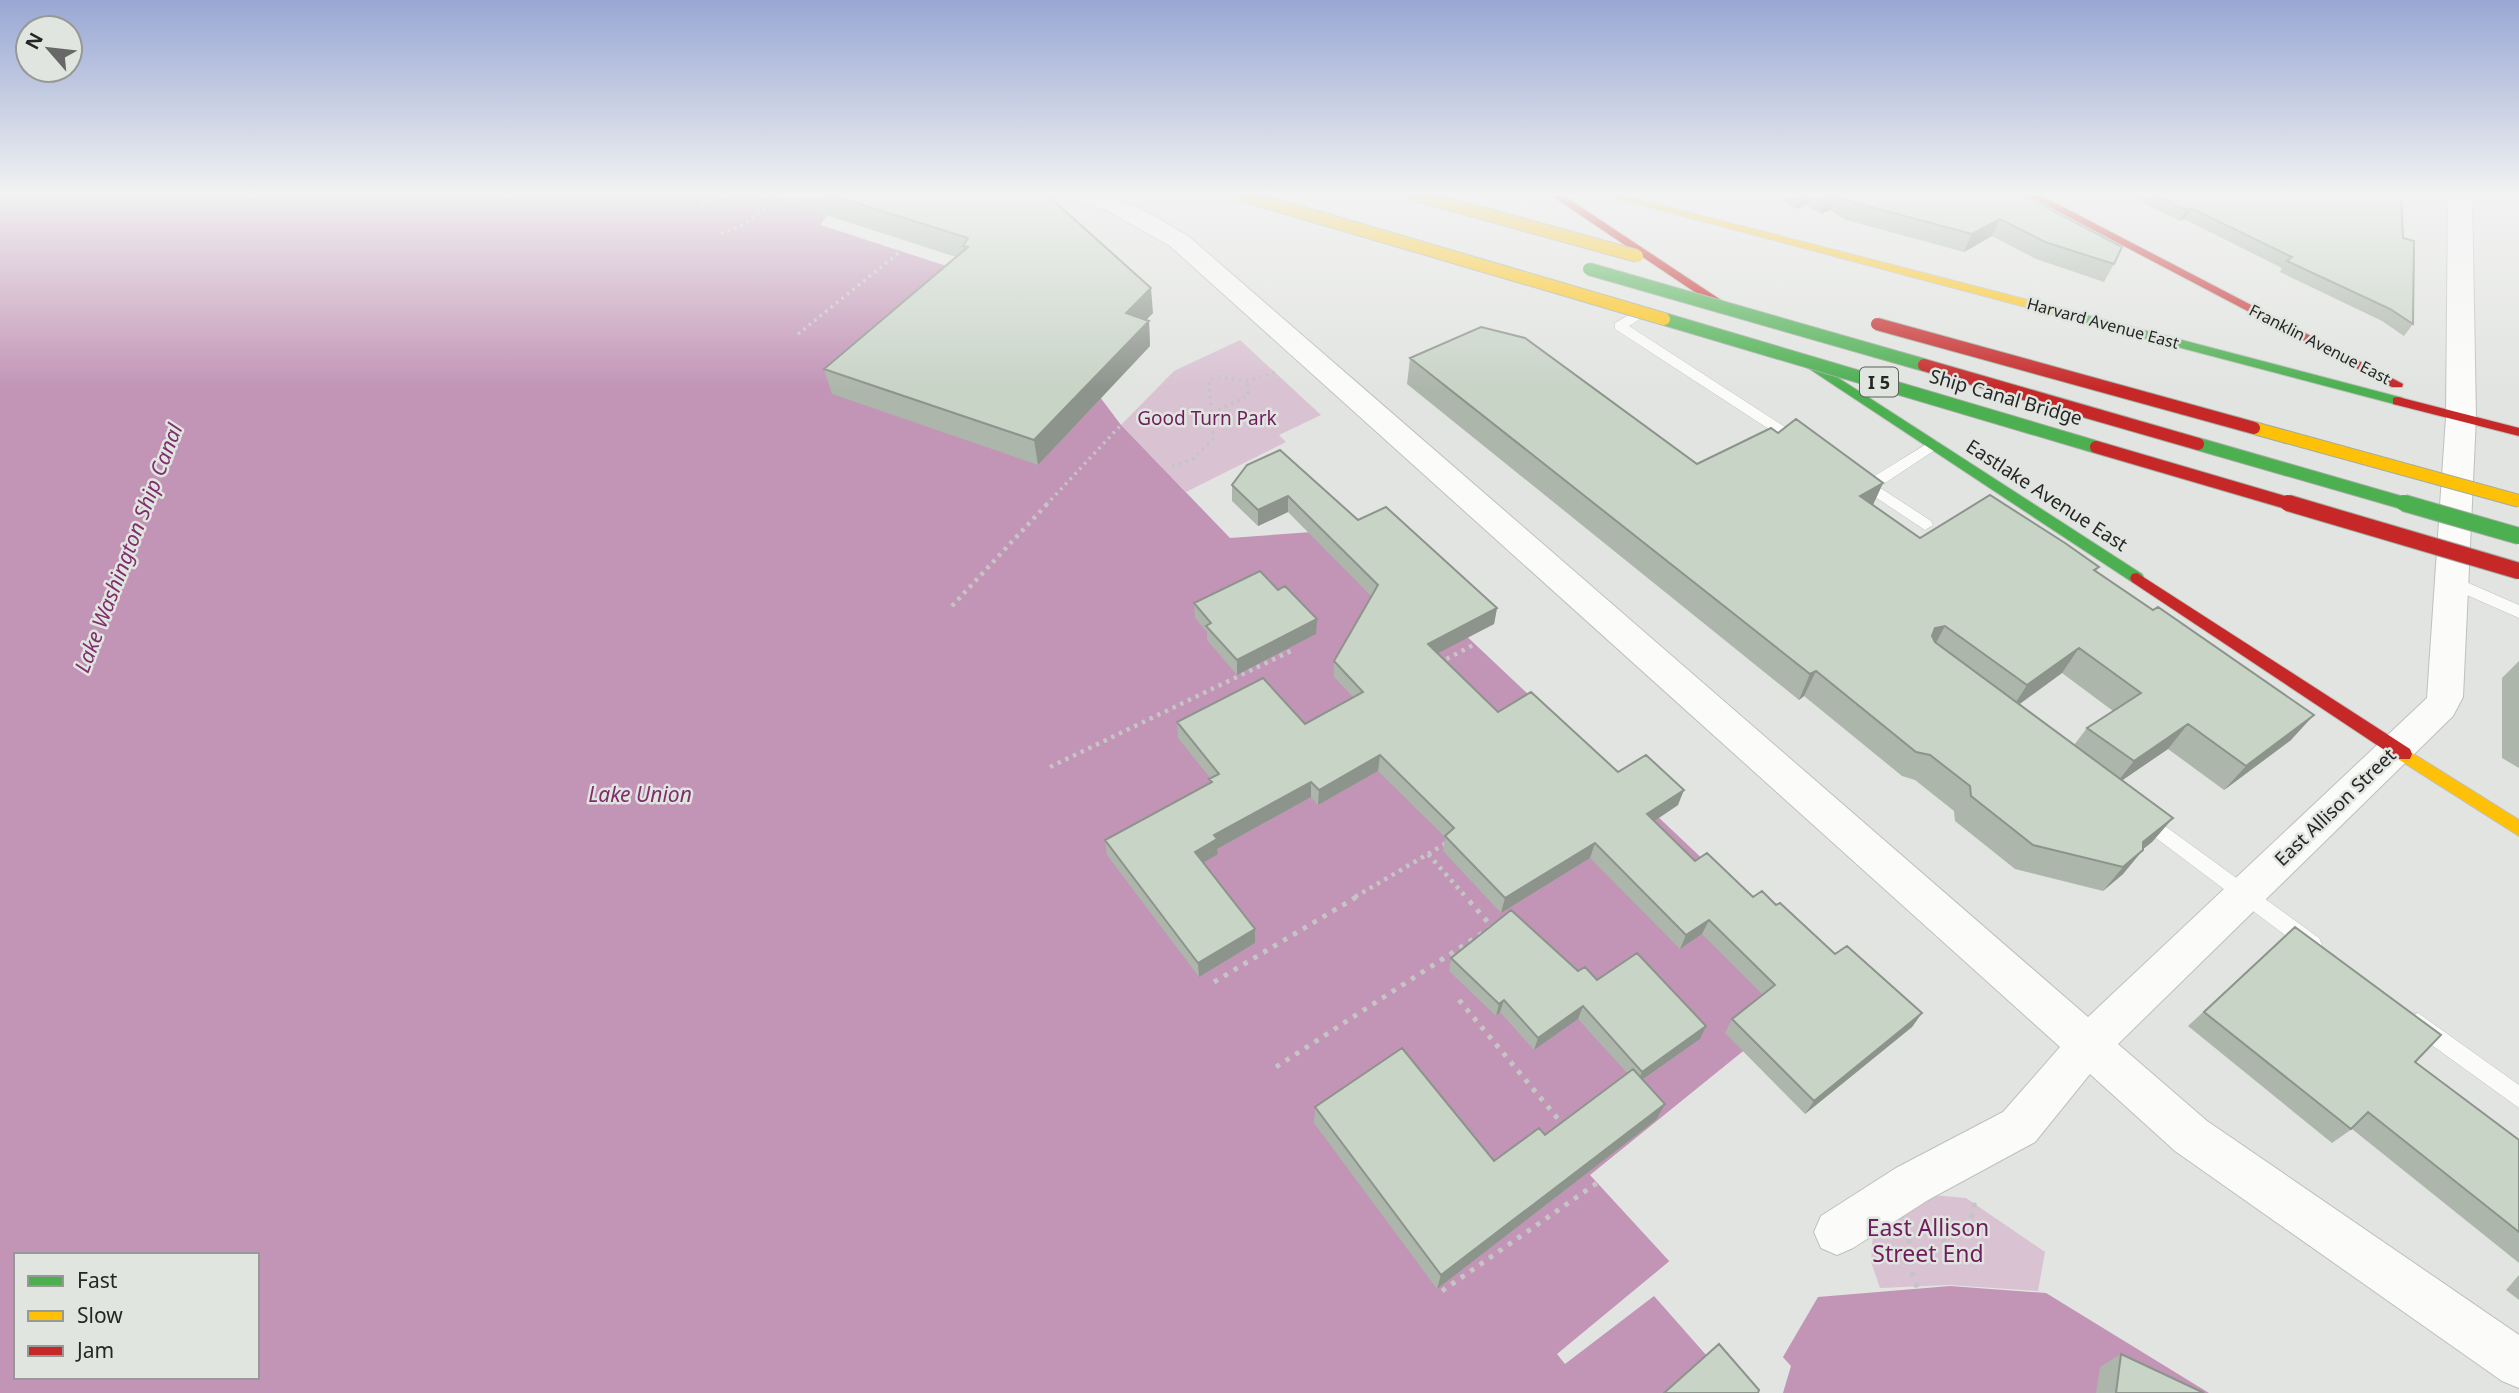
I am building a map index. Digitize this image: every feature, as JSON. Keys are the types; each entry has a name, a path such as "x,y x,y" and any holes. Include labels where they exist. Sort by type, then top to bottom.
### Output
{"main road":[{"name":"Ship Canal Bridge","path":"1460,259 2519,571"},
{"path":"1644,259 1705,276"},
{"name":"Eastlake Avenue East","path":"1653,259 2519,829"},
{"name":"Harvard Avenue East","path":"1855,259 2519,432"},
{"name":"Franklin Avenue East","path":"2156,259 2461,417"},
{"name":"Ship Canal Bridge","path":"1568,263 2519,536"},
{"name":"Ship Canal Bridge","path":"1865,320 2519,501"}],"street":[{"path":"1200,259 2191,1136 2519,1364"},
{"name":"East Allison Street","path":"1837,1233 1912,1184 2019,1127 2088,1045 2433,715 2445,697 2461,417 2460,259"}],"lane":[{"path":"1686,281 1620,326 1812,451"},
{"path":"1868,487 1933,445"},
{"path":"1846,473 1925,525"},
{"path":"2450,581 2519,612"},
{"path":"2126,805 2332,959"},
{"path":"2398,1008 2519,1098"}],"path":[{"path":"798,334 891,259"},
{"path":"1172,466 1193,459 1213,439 1212,413 1206,387 1209,380 1225,377 1247,381 1266,377"},
{"path":"1212,413 1226,409 1248,396 1247,381"},
{"path":"953,606 1121,425"},
{"path":"1426,670 1475,644"},
{"path":"1050,767 1295,649"},
{"path":"1214,982 1451,840"},
{"path":"1276,1067 1492,927 1428,854"},
{"path":"1459,1000 1559,1120"},
{"path":"1442,1291 1597,1183"},
{"path":"1919,1290 1908,1265 1908,1240 1921,1231 1933,1233 1952,1246 1967,1223"}],"green space":[{"name":"Good Turn Park","path":"1240,340 1321,415 1279,435 1286,442 1186,492 1121,425 1174,371"},
{"name":"East Allison Street End","path":"1920,1194 1966,1198 2045,1252 2038,1291 1950,1285 1880,1288 1871,1262 1873,1233"}],"water":[{"name":"Lake Union","path":"0,259 925,259 974,275 1045,324 1121,425 1230,538 1353,529 1831,980 1590,1175 1773,1374 1818,1297 1950,1286 2046,1293 2209,1393 0,1393"}],"pier":[{"path":"1672,1259 1772,1369 1781,1355 1791,1366 1783,1393 1666,1393 1707,1356 1654,1296 1565,1364 1557,1354"}],"building":[{"path":"954,259 1119,259 1151,288 1126,313 1149,321 1034,440 824,369"},
{"path":"2098,259 2116,259 2114,264"},
{"path":"2414,259 2413,324 2390,309 2287,261"},
{"path":"1481,327 1525,338 1697,464 1771,428 1778,433 1796,419 1883,483 1860,496 1920,538 1990,495 2099,567 2094,570 2153,610 2158,607 2314,715 2246,766 2188,724 2134,761 2087,728 2141,693 2079,648 2027,685 1945,626 1935,628 1932,636 1935,642 2173,818 2143,842 2143,850 2123,867 2033,845 1971,796 1970,786 1930,755 1916,752 1816,671 1810,674 1410,358"},
{"path":"1280,450 1358,520 1386,507 1497,608 1428,644 1498,712 1531,692 1618,772 1646,755 1684,790 1647,814 1695,861 1707,853 1753,897 1762,891 1776,905 1780,903 1835,954 1847,946 1922,1013 1814,1101 1732,1019 1775,985 1709,920 1686,935 1595,843 1505,898 1445,836 1454,828 1380,755 1319,790 1311,782 1214,835 1217,839 1195,852 1255,929 1198,963 1105,840 1212,782 1209,779 1219,774 1177,722 1263,678 1305,724 1363,692 1334,661 1378,585 1288,496 1258,510 1232,485 1247,465"},
{"path":"1260,571 1278,590 1285,586 1317,619 1237,660 1206,626 1211,623 1194,603"},
{"path":"1511,910 1578,971 1585,967 1597,980 1637,953 1706,1026 1642,1072 1583,1006 1538,1038 1504,1000 1499,1004 1451,958"},
{"path":"2295,927 2441,1035 2415,1062 2519,1140 2519,1232 2368,1112 2351,1129 2204,1012"},
{"path":"1402,1048 1494,1161 1539,1128 1545,1135 1633,1069 1665,1104 1441,1275 1315,1107"},
{"path":"1719,1344 1759,1390 1758,1393 1664,1393"},
{"path":"2121,1354 2204,1393 2116,1393"}],"traffic: fast":[{"path":"1589,269 1924,365"},
{"path":"2071,315 2398,401"},
{"path":"1664,319 2096,447"},
{"path":"1806,361 2137,578"},
{"path":"2198,444 2519,536"}],"traffic: slow":[{"path":"1460,259 1664,319"},
{"path":"1856,259 2071,315"},
{"path":"2254,428 2519,501"},
{"path":"2404,754 2519,829"}],"traffic: jam":[{"path":"1653,259 1730,310"},
{"path":"2156,259 2397,384"},
{"path":"1877,324 2254,428"},
{"path":"1924,365 2198,444"},
{"path":"2398,401 2519,432"},
{"path":"2096,447 2519,571"},
{"path":"2137,578 2404,754"}],"water label":[{"name":"Lake Washington Ship Canal","path":"128,548"}]}
